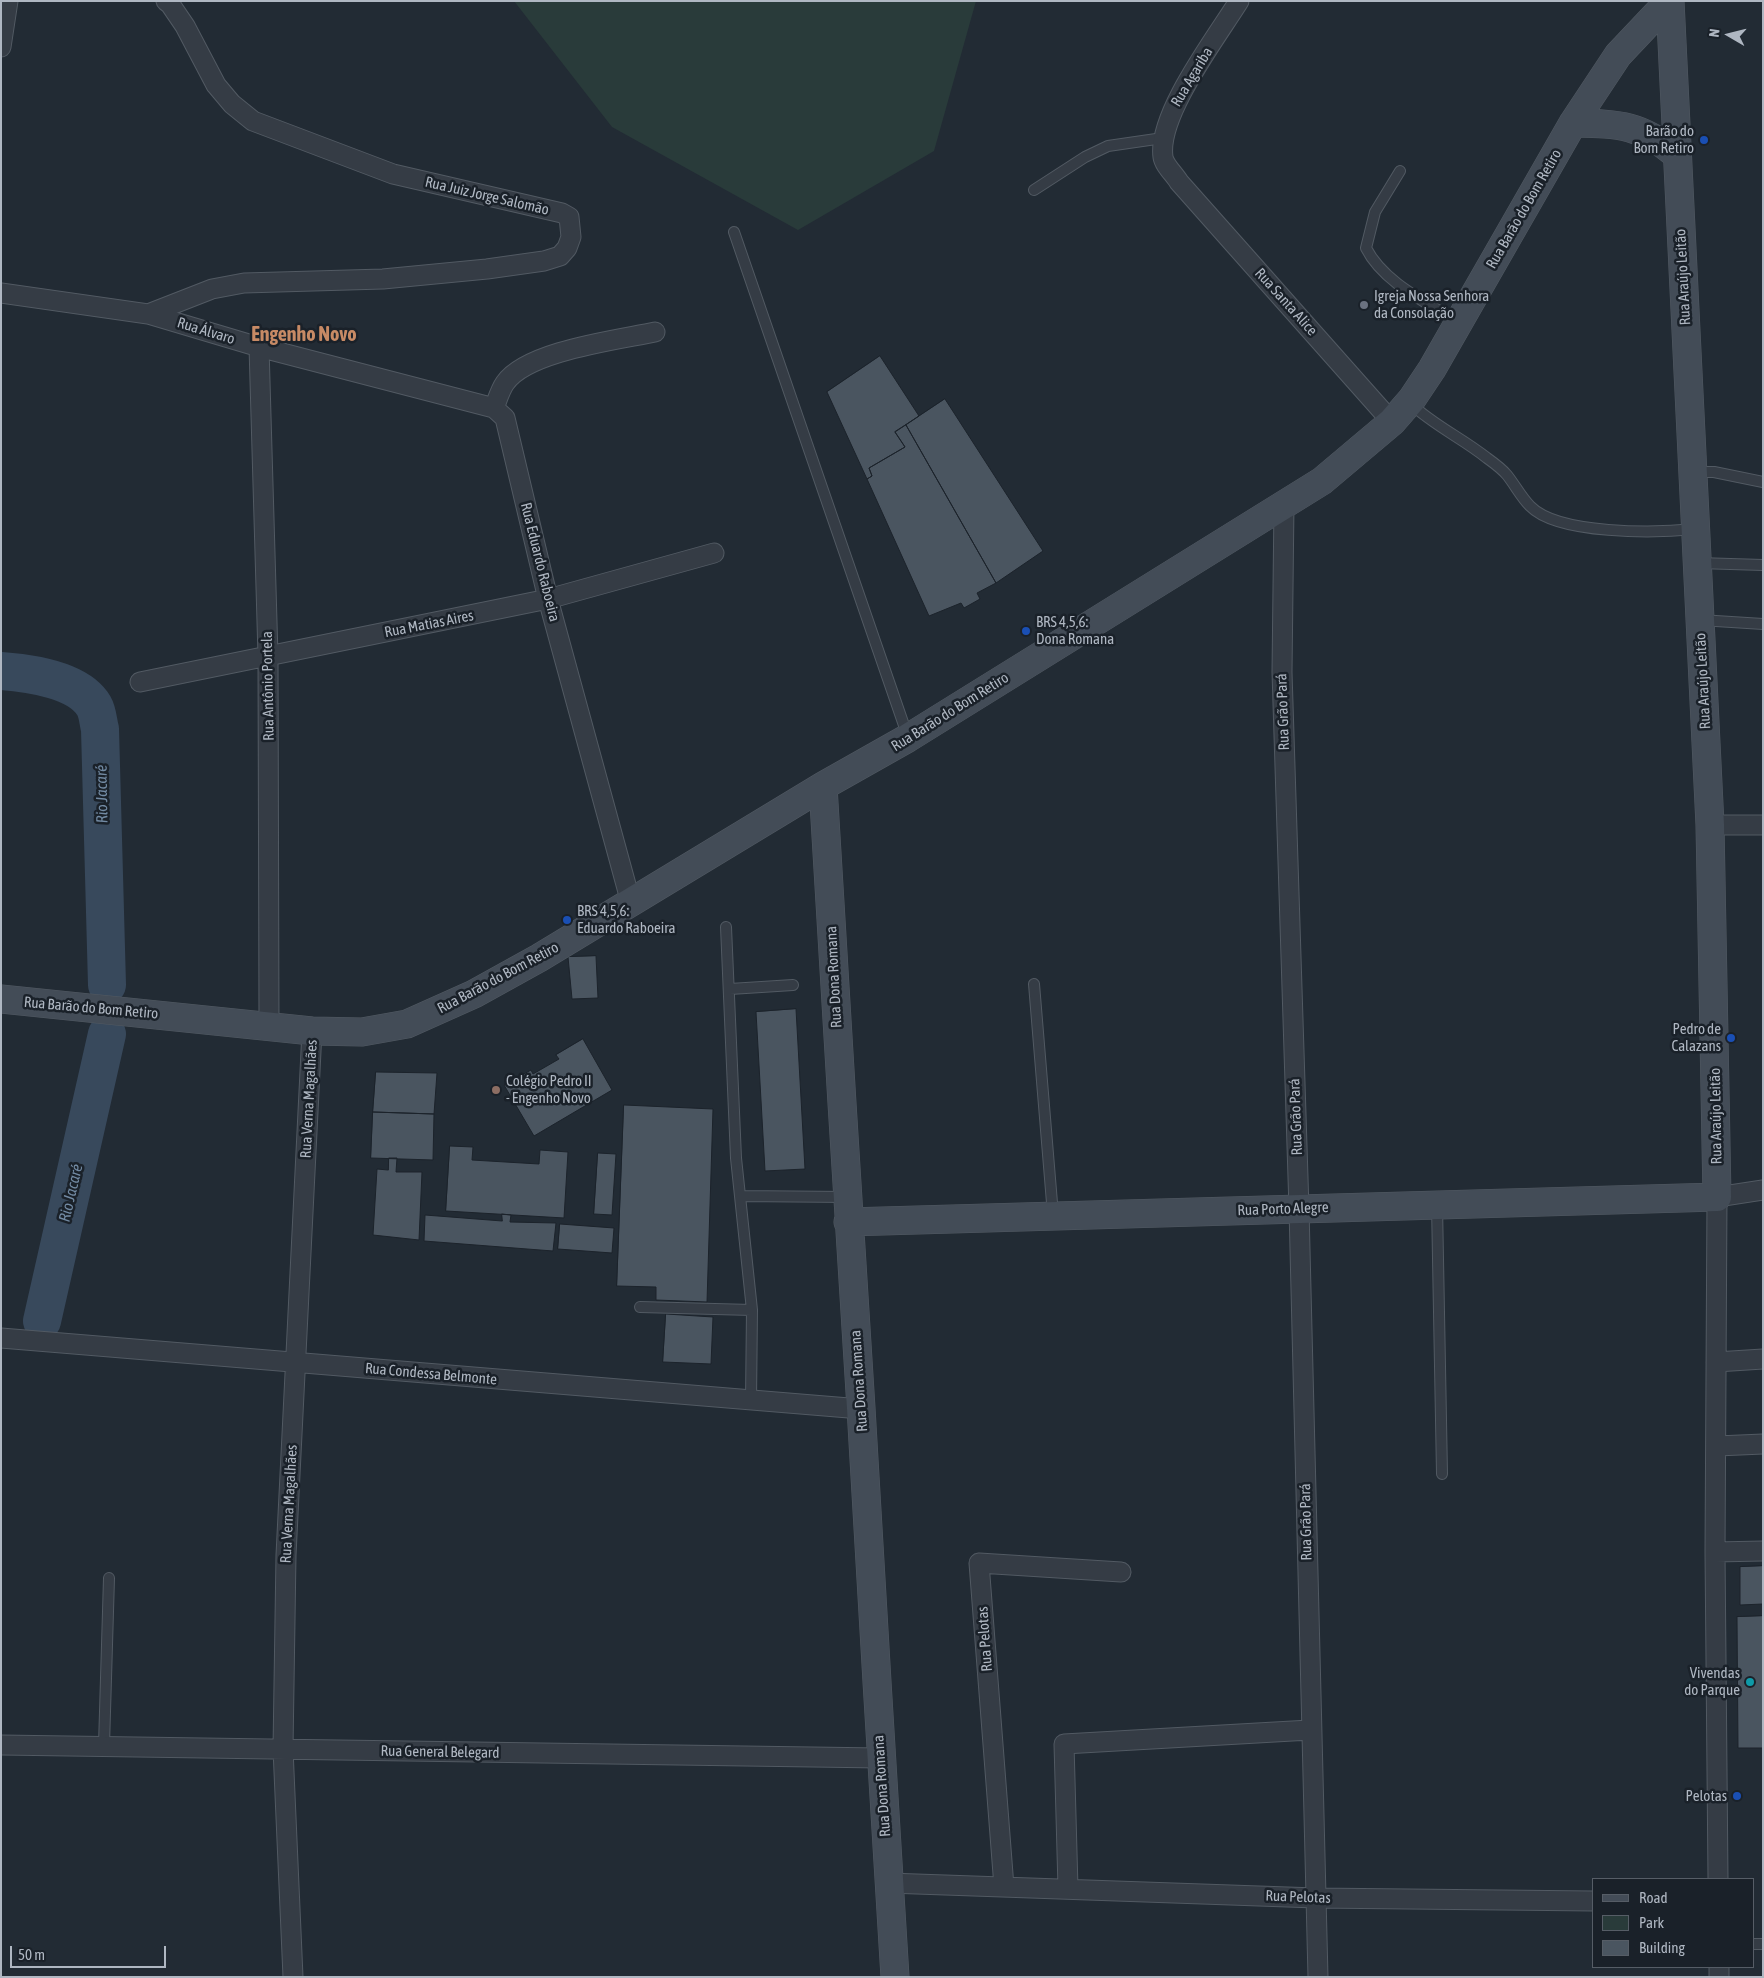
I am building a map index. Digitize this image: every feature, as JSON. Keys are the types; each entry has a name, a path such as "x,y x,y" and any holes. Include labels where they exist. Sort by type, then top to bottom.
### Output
{"street":[{"path":"1,47 8,1"},
{"name":"Rua Juiz Jorge Salomão","path":"148,314 212,289 244,283 383,279 487,269 544,261 560,256 567,248 571,237 569,217 562,213 393,174 253,121 232,104 216,85 185,26 166,1"},
{"name":"Rua Agariba","path":"1180,182 1163,159 1163,138 1172,109 1238,1"},
{"name":"Rua Barão do Bom Retiro","path":"1,999 269,1025 312,1031 362,1032 407,1024 474,994 631,903 823,786 908,738 1322,481 1392,422 1410,402 1432,368 1573,123 1618,55 1669,1"},
{"name":"Rua Araújo Leitão","path":"1669,1 1710,825 1717,1197 1715,1552 1718,1878"},
{"path":"1573,123 1604,124 1639,130 1659,139 1677,155"},
{"name":"Rua Santa Alice","path":"1180,182 1392,422"},
{"name":"Rua Álvaro","path":"1,293 148,314 259,348 494,408"},
{"path":"494,408 505,383 522,368 542,357 655,332"},
{"name":"Rua Antônio Portela","path":"259,348 268,656 269,1025"},
{"name":"Rua Eduardo Raboeira","path":"494,408 505,418 548,599 631,903"},
{"name":"Rua Grão Pará","path":"1284,504 1282,672 1299,1209 1310,1730 1318,1977"},
{"name":"Rua Matias Aires","path":"140,682 548,599 714,553"},
{"name":"Rua Dona Romana","path":"823,786 880,1758 895,1977"},
{"path":"1710,825 1763,825"},
{"name":"Rua Verna Magalhães","path":"293,1977 283,1749 286,1555 312,1031"},
{"path":"1717,1197 1763,1190"},
{"name":"Rua Porto Alegre","path":"847,1209 1053,1216 1717,1197"},
{"name":"Rua Condessa Belmonte","path":"1,1338 861,1409"},
{"path":"1716,1362 1763,1360"},
{"path":"1717,1446 1763,1444"},
{"path":"1715,1552 1763,1551"},
{"name":"Rua Pelotas","path":"1004,1887 979,1563 1121,1572"},
{"path":"1068,1888 1064,1744 1310,1730"},
{"name":"Rua General Belegard","path":"1,1745 104,1745 880,1758"},
{"name":"Rua Pelotas","path":"888,1882 1316,1898 1592,1902"}],"lane":[{"path":"1034,190 1085,157 1108,146 1163,138"},
{"path":"1400,171 1375,212 1366,248 1374,264 1417,296 1459,323"},
{"path":"734,232 908,738"},
{"path":"1410,402 1420,412 1499,468 1530,507 1552,520 1569,525 1658,533 1695,530"},
{"path":"1692,472 1714,472 1763,482"},
{"path":"1697,562 1763,565"},
{"path":"1700,620 1763,624"},
{"path":"726,927 736,1158 752,1310 751,1400"},
{"path":"1034,984 1053,1216"},
{"path":"730,989 793,985"},
{"path":"740,1196 847,1209"},
{"path":"1437,1205 1442,1474"},
{"path":"640,1307 752,1310"},
{"path":"104,1745 110,1578"}],"green space":[{"path":"514,1 976,1 934,151 798,230 612,127"}],"building":[{"path":"880,356 919,416 895,432 905,447 869,468 872,476 867,479 827,392"},
{"path":"945,399 1043,551 996,583 906,425"},
{"path":"906,425 996,583 977,593 980,599 964,608 961,603 929,616 867,479 872,476 869,468 905,447 895,432"},
{"path":"596,956 598,998 572,999 568,957"},
{"path":"796,1009 805,1169 765,1171 756,1012"},
{"path":"583,1039 612,1090 534,1136 504,1085 531,1070 533,1074 559,1059 556,1055"},
{"path":"376,1072 437,1073 434,1114 373,1112"},
{"path":"624,1105 713,1109 707,1302 656,1300 656,1287 617,1286"},
{"path":"373,1112 434,1114 433,1160 371,1158"},
{"path":"450,1146 473,1147 472,1160 539,1164 540,1150 568,1152 564,1218 446,1211"},
{"path":"598,1153 616,1154 612,1215 594,1214"},
{"path":"389,1158 397,1158 396,1172 422,1172 419,1240 373,1235 377,1169 388,1170"},
{"path":"502,1214 511,1215 510,1222 556,1223 553,1251 424,1241 425,1215 502,1221"},
{"path":"560,1224 614,1228 612,1253 558,1249"},
{"path":"666,1314 713,1317 711,1364 663,1362"},
{"path":"1763,1566 1763,1604 1740,1605 1740,1567"},
{"name":"Vivendas do Parque","path":"1763,1616 1763,1748 1738,1748 1737,1617"}],"waterway":[{"name":"Rio Jacaré","path":"1,671 39,676 65,684 87,697 94,706 100,729 107,985"},
{"name":"Rio Jacaré","path":"42,1321 107,1034"}],"place":[{"name":"Barão do Bom Retiro","path":"1704,140"},
{"name":"Igreja Nossa Senhora da Consolação","path":"1364,305"},
{"name":"BRS 4,5,6: Dona Romana","path":"1026,631"},
{"name":"BRS 4,5,6: Eduardo Raboeira","path":"567,920"},
{"name":"Pedro de Calazans","path":"1731,1038"},
{"name":"Colégio Pedro II - Engenho Novo","path":"496,1090"},
{"name":"Vivendas do Parque","path":"1750,1682"},
{"name":"Pelotas","path":"1737,1796"}],"district":[{"name":"Engenho Novo","path":"304,335"}]}
